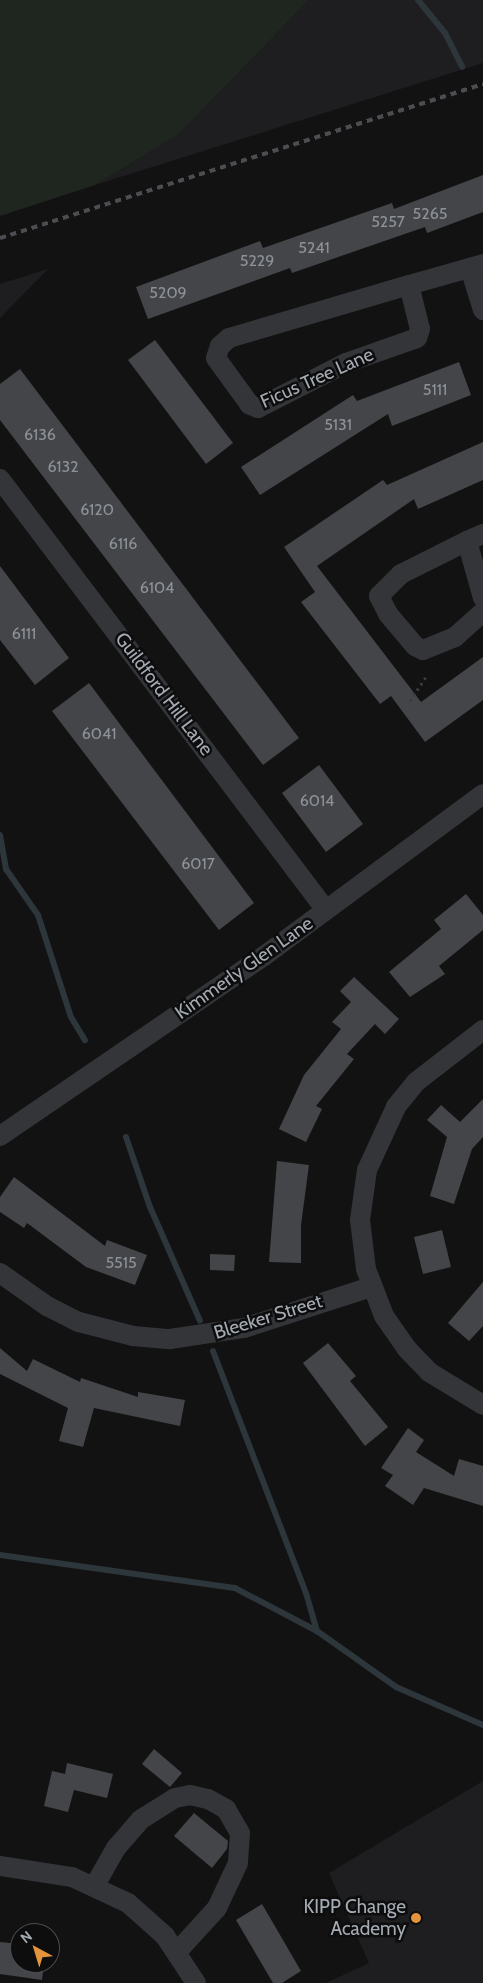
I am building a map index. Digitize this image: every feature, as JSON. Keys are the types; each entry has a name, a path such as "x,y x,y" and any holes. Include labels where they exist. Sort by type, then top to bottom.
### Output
{"street":[{"name":"Ficus Tree Lane","path":"409,285 420,329 416,338 346,363 258,408 250,405 216,358 220,346 229,338 409,285 477,266"},
{"path":"477,266 483,310"},
{"name":"Guildford Hill Lane","path":"0,479 326,910"},
{"path":"483,598 475,537 401,574 379,596 388,614 414,646 423,650 455,637 483,612"},
{"name":"Kimmerly Glen Lane","path":"0,1136 326,910 483,794"},
{"path":"483,1030 416,1082 379,1137 367,1170 360,1220 371,1287 407,1349 429,1372 483,1405"},
{"name":"Bleeker Street","path":"0,1273 33,1298 79,1322 133,1336 170,1339 244,1328 371,1287"},
{"path":"95,1885 116,1848 140,1820 175,1798 190,1795 208,1798 226,1809 240,1833 238,1863 217,1908 177,1952"},
{"path":"0,1866 72,1877 95,1885 128,1903 154,1924 177,1952 196,1983"}],"path":[{"path":"410,701 427,675"}],"shaded area":[{"path":"0,0 309,0 179,134 95,185 0,216"},
{"path":"309,0 483,0 483,63 95,185 179,134"},
{"path":"48,269 0,318 0,284"},
{"name":"KIPP Change Academy","path":"483,1781 483,1983 326,1983 369,1963 329,1873"}],"building":[{"path":"483,175 483,212 427,233 425,227 292,273 290,268 148,319 136,287 260,241 263,248 392,203 394,209"},
{"path":"155,340 233,443 206,464 128,360"},
{"path":"459,362 471,395 392,426 388,414 260,495 241,467 353,395 357,401"},
{"path":"20,369 299,738 263,765 0,420 0,384"},
{"path":"483,442 483,480 418,509 414,499 317,566 421,702 483,657 483,700 425,742 391,696 380,704 301,602 315,592 284,547 383,480 387,485"},
{"path":"0,566 69,658 35,685 0,640"},
{"path":"89,683 254,903 219,930 52,711"},
{"path":"319,765 363,824 326,852 282,793"},
{"path":"466,894 483,915 483,930 439,966 445,974 410,997 389,972 441,929 434,920"},
{"path":"354,977 399,1019 385,1034 375,1024 347,1054 354,1059 316,1106 322,1109 306,1142 279,1129 304,1075 341,1029 332,1022 351,1002 340,991"},
{"path":"483,1099 483,1137 472,1149 454,1204 430,1196 447,1137 427,1120 441,1105 460,1122"},
{"path":"277,1161 309,1165 301,1225 301,1263 269,1262"},
{"path":"14,1177 105,1246 107,1240 147,1255 135,1285 86,1267 27,1223 24,1228 0,1212 0,1197"},
{"path":"442,1230 451,1267 423,1274 414,1237"},
{"path":"210,1254 235,1255 234,1271 210,1270"},
{"path":"483,1282 483,1326 469,1341 448,1323"},
{"path":"328,1343 356,1376 350,1381 388,1427 365,1446 303,1363"},
{"path":"0,1348 27,1371 33,1359 80,1382 81,1378 138,1397 138,1392 185,1400 180,1426 94,1408 83,1447 59,1441 68,1408 0,1374"},
{"path":"408,1428 424,1440 416,1452 454,1476 459,1459 483,1466 483,1506 424,1488 413,1505 385,1486 393,1475 381,1468"},
{"path":"154,1749 182,1773 170,1787 142,1764"},
{"path":"67,1763 113,1774 107,1798 74,1790 68,1812 44,1806 52,1771 65,1774"},
{"path":"194,1813 228,1841 227,1849 212,1868 174,1836"},
{"path":"262,1904 301,1971 282,1983 273,1983 236,1920"},
{"path":"0,1942 10,1943 10,1973 43,1973 42,1980 0,1974"}],"waterway":[{"path":"418,0 445,33 462,67"},
{"path":"0,835 6,869 38,915 71,1017 85,1040"},
{"path":"126,1137 150,1207 200,1321"},
{"path":"213,1351 306,1593 317,1631"},
{"path":"0,1555 235,1588 317,1631 396,1687 483,1725"}],"railway":[{"path":"0,238 483,84"}],"place":[{"name":"KIPP Change Academy","path":"416,1918"}]}
